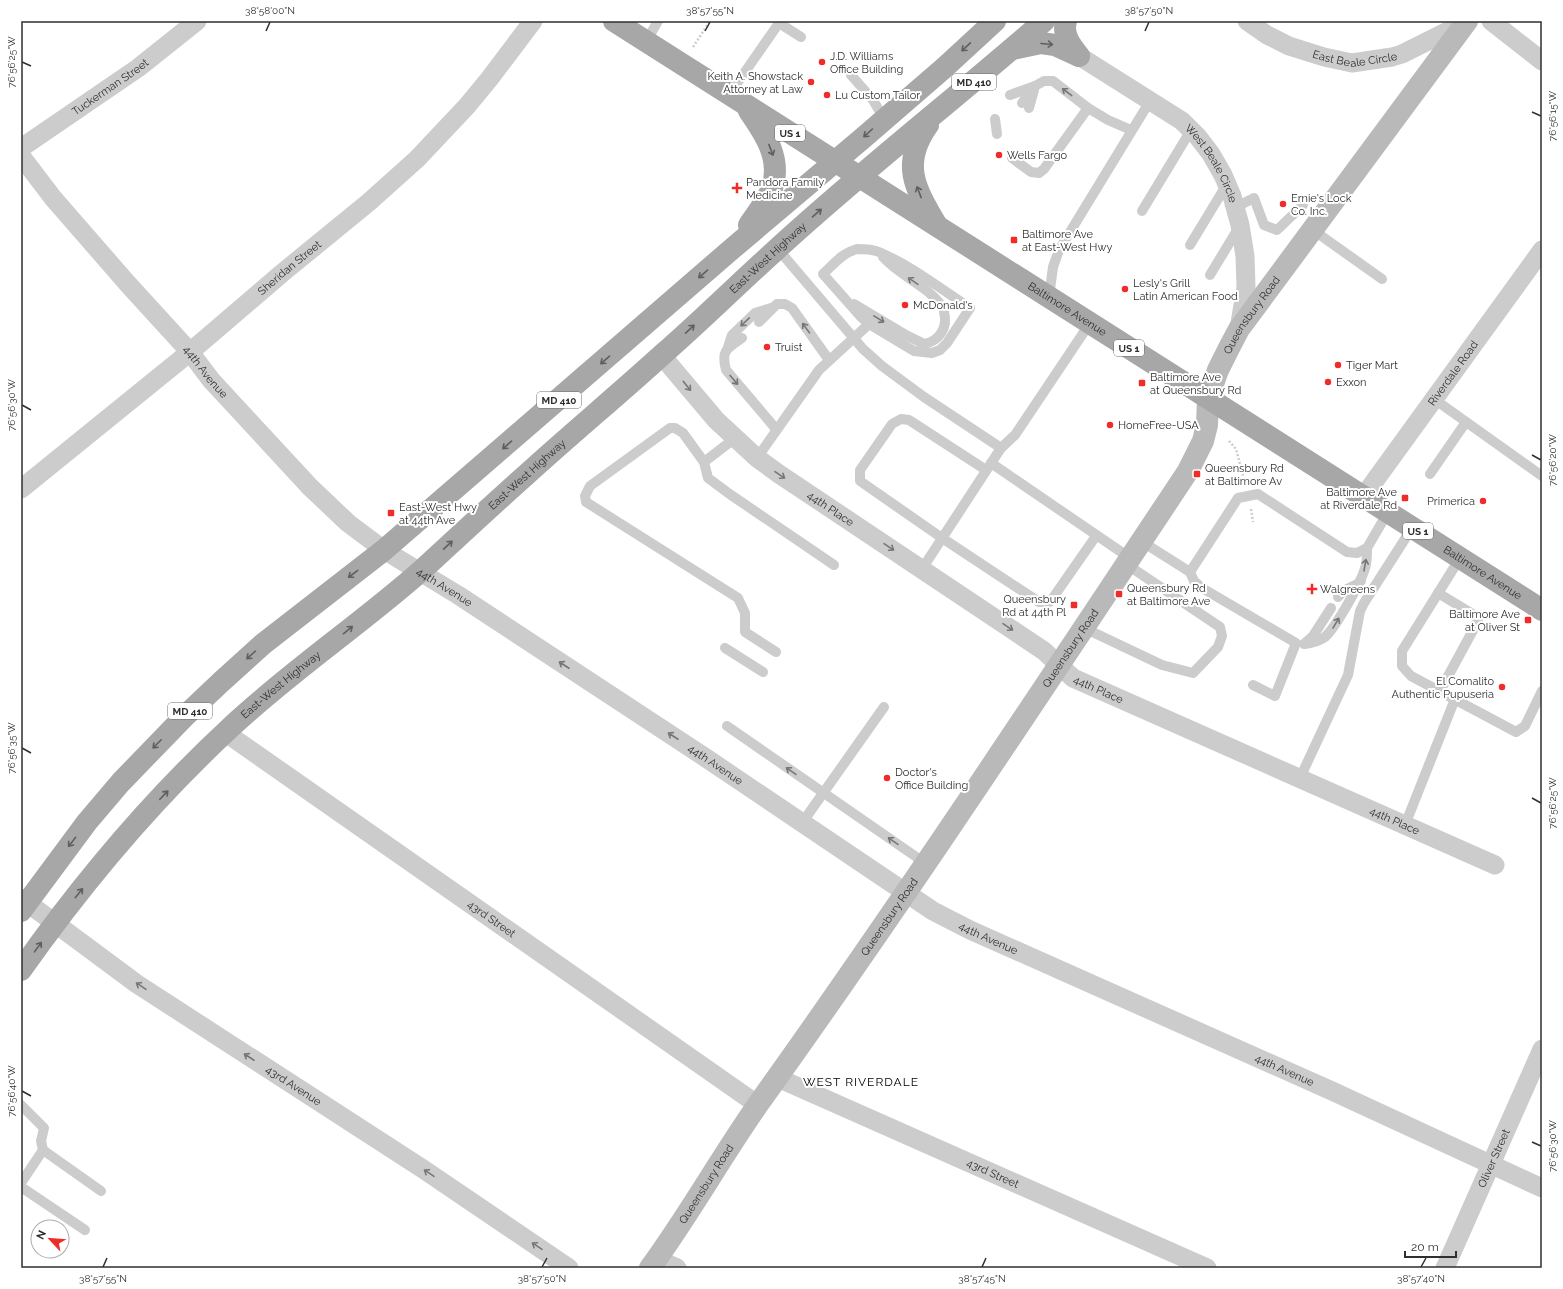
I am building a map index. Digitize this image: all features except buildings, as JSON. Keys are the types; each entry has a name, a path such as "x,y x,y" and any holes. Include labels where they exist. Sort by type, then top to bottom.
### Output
{"main road":[{"name":"Baltimore Avenue","path":"614,21 1542,609"},
{"name":"MD 410","path":"23,904 87,822 121,782 184,717 263,644 384,550 732,248 944,68 995,21"},
{"name":"East-West Highway","path":"21,970 92,877 148,811 226,732 279,685 420,572 523,477 662,356 777,248 859,176 935,114 1044,21"},
{"path":"1066,21 1066,36 1071,46 1079,56"},
{"path":"1012,49 1041,43 1055,45 1079,56"},
{"path":"732,248 764,203 772,188 775,172 774,156 768,141 737,100"},
{"path":"935,114 920,136 914,152 912,165 915,182 922,201 937,226"}],"street":[{"name":"Tuckerman Street","path":"21,148 138,68 196,21"},
{"name":"Sheridan Street","path":"21,489 190,352 281,274 364,206 417,159 467,106 533,21"},
{"name":"East Beale Circle","path":"1247,21 1267,35 1289,46 1352,63 1402,54 1450,30 1462,21"},
{"name":"Queensbury Road","path":"653,1263 758,1105 906,892 1060,665 1196,456 1203,441 1207,425 1208,398 1221,365 1239,329 1467,21"},
{"path":"1491,21 1542,61"},
{"name":"West Beale Circle","path":"1079,56 1182,121 1211,154 1228,184 1238,216 1245,256 1246,287 1239,329"},
{"name":"44th Avenue","path":"21,156 53,198 127,283 190,352 211,380 325,502 348,523 384,550 458,595 706,758 933,911 970,930 1332,1091 1542,1188"},
{"name":"Riverdale Road","path":"1363,497 1542,250"},
{"name":"44th Place","path":"662,356 706,410 734,439 757,458 1044,651 1073,678 1495,865"},
{"name":"43rd Street","path":"226,732 758,1105"},
{"name":"43rd Avenue","path":"23,904 55,924 137,984 423,1169 569,1268"},
{"name":"Oliver Street","path":"1446,1268 1542,1049"},
{"name":"43rd Street","path":"778,1078 1207,1268"},
{"path":"653,1263 677,1268"}],"lane":[{"path":"646,42 658,21"},
{"path":"737,100 779,22 801,37"},
{"path":"851,75 873,100 884,119"},
{"path":"1010,95 1044,81 1053,81 1088,108 1108,120 1131,130"},
{"path":"1026,105 1035,86"},
{"path":"1049,297 1053,267 1059,250 1150,101"},
{"path":"1012,158 1031,172 1040,173 1088,108"},
{"path":"995,119 997,134"},
{"path":"1142,211 1191,130"},
{"path":"1190,245 1228,184"},
{"path":"1210,275 1238,216 1254,198 1264,225 1277,230 1303,205"},
{"path":"1313,230 1382,280"},
{"path":"777,248 863,349 888,370 968,427 1002,448"},
{"path":"810,287 823,274 840,258 849,251 868,249 878,252 910,270 970,308 947,343 940,350 932,353 914,351 869,324 823,274"},
{"path":"845,299 924,344 936,339 944,330 946,319 943,309 934,295 891,266 878,252"},
{"path":"759,322 777,304 785,304 792,308 829,360"},
{"path":"773,308 755,313 732,335 725,352 724,360 726,370 776,429"},
{"path":"922,569 989,467 1002,448 1015,435 1090,323"},
{"path":"757,458 819,370 869,324"},
{"path":"728,347 742,338"},
{"path":"1434,399 1542,476"},
{"path":"1096,536 1050,602 1039,602 942,538 860,481 860,470 892,424 902,419 909,420 989,467 1096,536 1132,554 1190,572 1194,581 1202,588 1300,644 1316,642 1332,629 1361,581 1366,564 1367,548 1388,512"},
{"path":"1430,474 1466,422"},
{"path":"776,652 745,632 745,613 738,598 586,502 585,496 590,486 670,428 675,428 683,433 704,462 708,478 834,565"},
{"path":"704,462 734,439"},
{"path":"1190,572 1238,498 1258,494 1347,552 1357,553 1367,548"},
{"path":"1300,778 1348,675 1360,611 1412,528"},
{"path":"1084,628 1162,665 1193,672 1218,647 1222,636 1220,627 1132,554"},
{"path":"1460,558 1402,651 1402,666 1411,676 1516,732 1525,726 1542,691"},
{"path":"1338,597 1343,590 1358,584 1361,581"},
{"path":"1438,593 1476,616 1478,621 1440,691"},
{"path":"1253,685 1275,696 1300,644 1313,636 1330,608"},
{"path":"725,648 763,672"},
{"path":"1405,825 1455,699"},
{"path":"802,823 884,707"},
{"path":"727,726 925,863"},
{"path":"21,1105 44,1128 41,1142 43,1150 101,1191"},
{"path":"21,1183 43,1150"},
{"path":"21,1187 85,1230"}],"path":[{"path":"693,47 710,21"},
{"path":"1229,441 1236,449 1238,455"}],"place":[{"name":"J.D. Williams Office Building","path":"822,62"},
{"name":"Keith A. Showstack Attorney at Law","path":"811,82"},
{"name":"Lu Custom Tailor","path":"827,95"},
{"name":"Wells Fargo","path":"999,155"},
{"name":"Pandora Family Medicine","path":"737,188"},
{"name":"Ernie's Lock Co. Inc.","path":"1283,204"},
{"name":"Baltimore Ave at East-West Hwy","path":"1014,240"},
{"name":"Lesly's Grill Latin American Food","path":"1125,289"},
{"name":"McDonald's","path":"905,305"},
{"name":"Truist","path":"767,347"},
{"name":"Tiger Mart","path":"1338,365"},
{"name":"Exxon","path":"1328,382"},
{"name":"Baltimore Ave at Queensbury Rd","path":"1142,383"},
{"name":"HomeFree-USA","path":"1110,425"},
{"name":"Queensbury Rd at Baltimore Av","path":"1197,474"},
{"name":"Baltimore Ave at Riverdale Rd","path":"1405,498"},
{"name":"Primerica","path":"1483,501"},
{"name":"East-West Hwy at 44th Ave","path":"391,513"},
{"name":"Walgreens","path":"1312,589"},
{"name":"Queensbury Rd at Baltimore Ave","path":"1119,594"},
{"name":"Queensbury Rd at 44th Pl","path":"1074,605"},
{"name":"Baltimore Ave at Oliver St","path":"1528,620"},
{"name":"El Comalito Authentic Pupuseria","path":"1502,687"},
{"name":"Doctor's Office Building","path":"887,778"}],"district":[{"name":"WEST RIVERDALE","path":"861,1082"}]}
